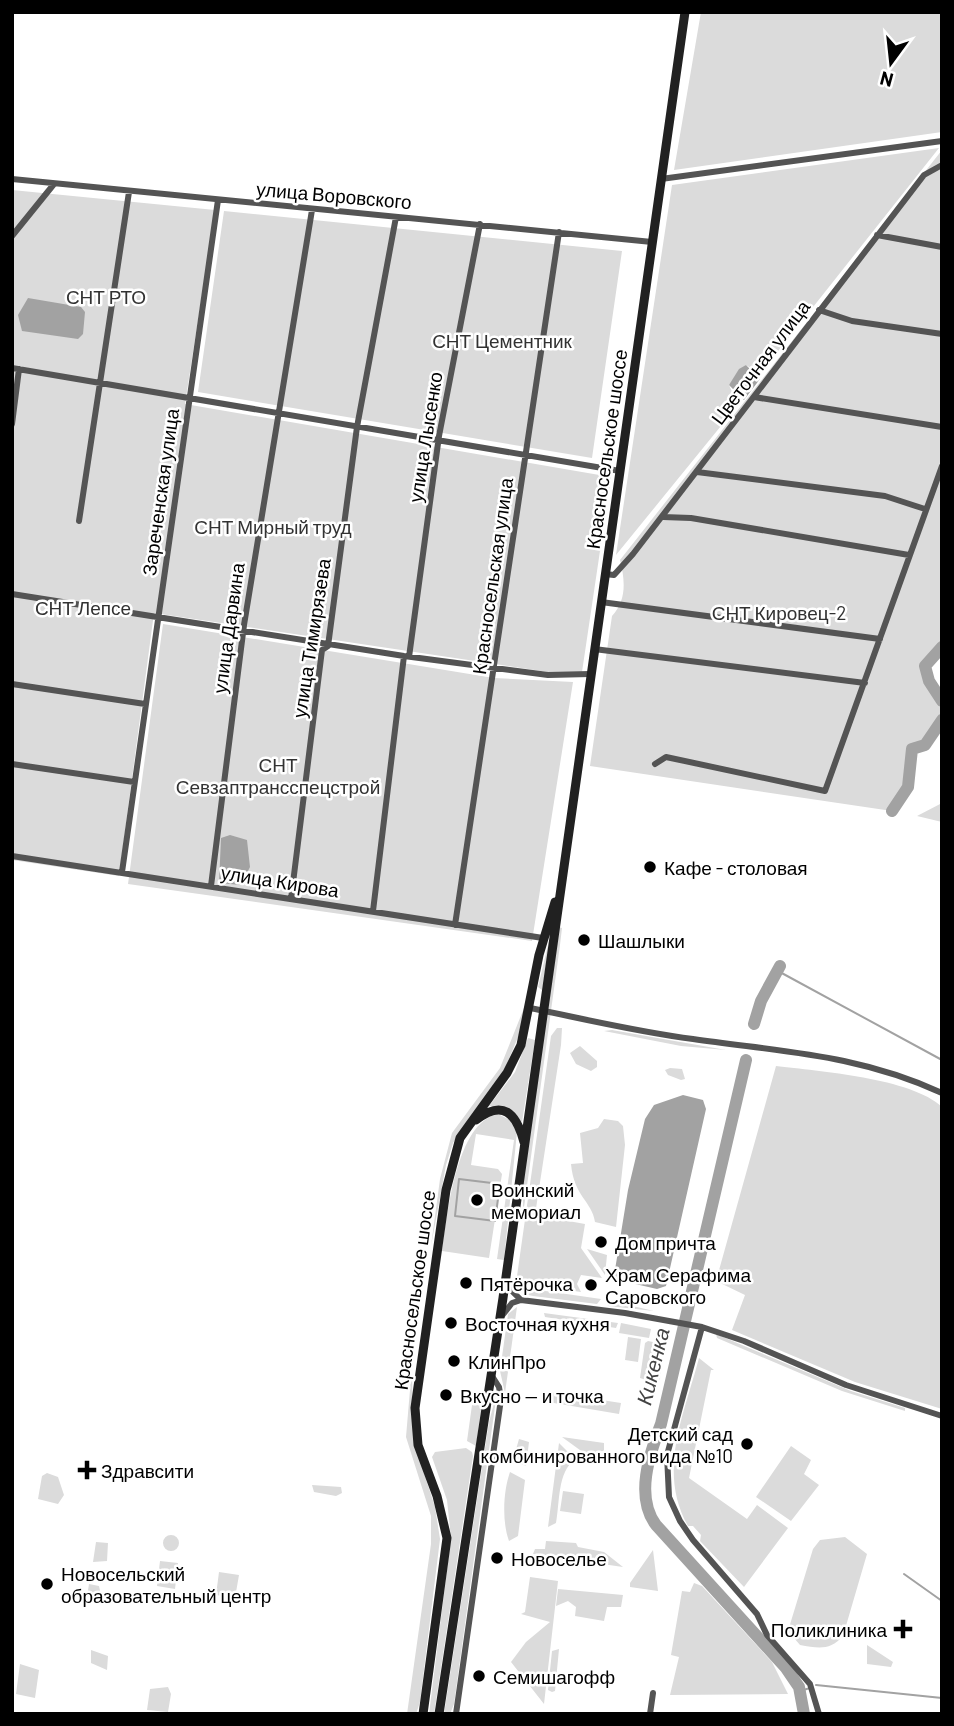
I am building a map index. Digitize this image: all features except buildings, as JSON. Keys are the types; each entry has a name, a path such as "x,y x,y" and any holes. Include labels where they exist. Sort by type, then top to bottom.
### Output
{"main road":[{"name":"Красносельское шоссе","path":"439,1714 492,1376 590,674 601,602 610,574 620,471 685,12"},
{"name":"Красносельское шоссе","path":"423,1714 447,1538 437,1496 418,1445 415,1408 449,1172 467,1128 512,1065 521,1045 543,939 559,891"},
{"path":"467,1128 484,1114 502,1110 516,1120 525,1147"}],"street":[{"path":"661,179 942,141"},
{"name":"Цветочная улица","path":"610,574 663,517 925,175 942,165"},
{"name":"улица Воровского","path":"12,179 652,242"},
{"path":"12,236 54,184"},
{"path":"79,521 130,192"},
{"name":"Зареченская улица","path":"122,872 218,200"},
{"name":"улица Дарвина","path":"211,886 243,631 276,411 312,210"},
{"name":"улица Тимирязева","path":"290,899 322,650 328,646 357,427 396,216"},
{"name":"улица Лысенко","path":"373,911 406,656 439,439 480,224"},
{"name":"Красносельская улица","path":"455,925 496,666 524,454 559,232"},
{"path":"877,235 942,247"},
{"path":"819,310 852,321 942,334"},
{"path":"12,424 16,369 620,471"},
{"path":"754,397 942,427"},
{"path":"655,764 666,757 825,791 942,466"},
{"path":"698,472 872,494 925,509"},
{"path":"663,517 691,518 909,555"},
{"path":"12,594 328,646 496,666 548,675 590,674"},
{"path":"601,602 880,639"},
{"path":"594,649 865,683"},
{"path":"12,684 145,704"},
{"path":"12,764 134,782"},
{"name":"улица Кирова","path":"12,856 543,939"},
{"path":"530,1008 677,1037 834,1057 887,1070 942,1093"},
{"path":"506,1277 510,1289 522,1300"},
{"path":"500,1319 512,1303 522,1300 694,1325 744,1341 846,1385 942,1416"},
{"path":"702,1327 667,1455 669,1497 693,1540 757,1614 767,1635 810,1684 819,1714"},
{"path":"456,1714 501,1399 499,1387 492,1376"},
{"path":"650,1714 653,1693"}],"green space":[{"path":"701,12 942,12 942,132 674,170"},
{"path":"939,148 760,374 746,365 729,385 738,405 616,555 672,185"},
{"name":"СНТ Кировец-2","path":"942,150 942,646 925,666 941,710 929,746 916,746 912,749 908,787 892,811 590,766 612,616 624,590 620,560"},
{"path":"12,190 215,210 185,404 611,477 582,672 548,672 154,613 119,876 12,860"},
{"name":"СНТ Цементник","path":"224,211 622,251 592,458 198,392"},
{"name":"СНТ Севзаптрансспецстрой","path":"163,624 494,678 573,682 532,941 128,884"},
{"path":"942,803 942,822 917,816"},
{"path":"559,927 562,928 560,945 523,1215 523,1182"},
{"path":"552,928 542,990 538,987"},
{"path":"526,1003 521,1030 505,1068 453,1143 446,1165 431,1246 440,1179 452,1133 500,1068"},
{"path":"557,1028 562,1028 561,1045 535,1215 585,1224 581,1248 602,1278 581,1275 577,1284 581,1292 526,1284 517,1276 551,1036"},
{"path":"612,1030 726,1050 681,1046 604,1031"},
{"path":"528,1038 535,1040 522,1122 508,1108 489,1106 515,1072"},
{"path":"580,1046 597,1061 597,1067 591,1071 576,1064 570,1053"},
{"path":"776,1066 887,1083 928,1097 942,1107 942,1409 855,1382 732,1330 745,1295 716,1281"},
{"path":"682,1069 685,1079 668,1075 665,1070"},
{"path":"498,1114 512,1121 517,1132 504,1260 497,1259 514,1140 476,1134 471,1165 498,1169 502,1174 489,1258 442,1251 451,1194 463,1152 472,1134 484,1121"},
{"path":"604,1119 618,1121 623,1126 625,1145 616,1227 595,1222 576,1184 571,1164 583,1163 580,1133 598,1128"},
{"path":"587,1249 607,1255 605,1275"},
{"path":"525,1288 601,1299 597,1304 533,1296 524,1294"},
{"path":"607,1300 654,1311 608,1306"},
{"path":"517,1307 505,1393 500,1371 508,1314"},
{"path":"544,1313 618,1323 616,1328 545,1317"},
{"path":"621,1323 651,1329 649,1338 619,1333"},
{"path":"716,1334 851,1391 905,1408 905,1411 842,1391 717,1338"},
{"path":"628,1337 641,1339 638,1362 625,1360"},
{"path":"648,1341 663,1344 660,1379 655,1383 640,1378 645,1343"},
{"path":"699,1358 714,1370 711,1370 689,1478 747,1519 757,1505 788,1528 744,1587 700,1541 701,1535 693,1526 688,1526 679,1505 675,1485 676,1443"},
{"path":"412,1366 413,1439 435,1507 440,1539 420,1702 416,1714 407,1714 431,1544 431,1516 406,1437"},
{"path":"497,1392 454,1704 450,1714 444,1714 489,1422"},
{"path":"549,1392 621,1403 619,1414 548,1402"},
{"path":"482,1402 476,1446 467,1441 472,1405"},
{"path":"562,1437 604,1443 604,1451 584,1453"},
{"path":"519,1439 529,1442 526,1466 518,1463 515,1453"},
{"path":"559,1443 575,1459 562,1480 556,1523 548,1527"},
{"path":"791,1446 811,1460 804,1474 819,1485 791,1521 756,1497"},
{"path":"466,1448 473,1456 434,1714 429,1714 451,1538 447,1500 432,1457 435,1452"},
{"path":"510,1472 525,1480 518,1536 509,1541 504,1507"},
{"path":"47,1473 58,1477 64,1495 58,1504 38,1499 42,1476"},
{"path":"312,1485 341,1487 342,1493 336,1496 314,1492"},
{"path":"563,1491 584,1494 581,1514 560,1511"},
{"path":"171,1535 177,1537 177,1549 171,1551 165,1549 163,1543 165,1537"},
{"path":"845,1537 867,1554 843,1636 828,1646 800,1645 788,1631 813,1549 820,1540"},
{"path":"546,1541 576,1543 578,1547 604,1552 623,1567 533,1554 535,1549 545,1549"},
{"path":"96,1542 108,1543 107,1561 93,1562"},
{"path":"653,1550 658,1591 630,1587 630,1583"},
{"path":"160,1561 178,1563 175,1589 157,1586"},
{"path":"219,1572 239,1575 235,1598 216,1595"},
{"path":"530,1577 558,1581 544,1704 511,1662 526,1642 550,1622 521,1614 525,1612"},
{"path":"694,1583 702,1586 772,1662 788,1694 670,1695 679,1657 671,1655 682,1591 690,1592"},
{"path":"89,1584 99,1586 101,1595 98,1601 86,1603"},
{"path":"558,1589 623,1595 621,1607 607,1607 604,1621 575,1616 576,1607 568,1601 556,1606"},
{"path":"867,1645 893,1662 891,1667 867,1664"},
{"path":"559,1649 555,1691 552,1692 548,1690 552,1651"},
{"path":"91,1650 108,1656 107,1670 91,1663"},
{"path":"20,1664 39,1670 35,1698 16,1694"},
{"path":"168,1687 171,1694 168,1712 147,1710 150,1689"}],"shaded area":[{"path":"28,298 81,307 85,312 83,334 78,339 22,331 18,315"},
{"path":"746,365 760,379 744,400 729,385 739,369"},
{"path":"230,835 247,840 250,867 241,885 219,883 221,838"},
{"path":"683,1095 703,1100 706,1109 666,1286 657,1289 618,1280 614,1276 628,1190 645,1119 654,1105"}],"waterway":[{"name":"Кикенка","path":"942,647 925,666 929,681 942,701"},
{"name":"Кикенка","path":"892,811 908,787 912,749 925,745 942,720"},
{"name":"Кикенка","path":"754,1024 761,1001 780,966"},
{"path":"778,971 942,1060"},
{"name":"Кикенка","path":"746,1060 661,1424 649,1462 646,1502 656,1525 786,1668 799,1687 804,1714"},
{"path":"459,1179 500,1184 495,1221 455,1216 459,1179"},
{"name":"Кикенка","path":"686,1315 690,1316"},
{"path":"904,1574 942,1601"},
{"path":"816,1685 942,1698"},
{"path":"800,1691 810,1688"}],"place":[{"name":"Кафе - столовая","path":"650,867"},
{"name":"Шашлыки","path":"584,940"},
{"name":"Воинский мемориал","path":"477,1200"},
{"name":"Дом причта","path":"601,1242"},
{"name":"Пятёрочка","path":"466,1283"},
{"name":"Храм Серафима Саровского","path":"591,1285"},
{"name":"Восточная кухня","path":"451,1323"},
{"name":"КлинПро","path":"454,1361"},
{"name":"Вкусно — и точка","path":"446,1395"},
{"name":"Детский сад комбинированного вида №10","path":"747,1444"},
{"name":"Здравсити","path":"87,1470"},
{"name":"Новоселье","path":"497,1558"},
{"name":"Новосельский образовательный центр","path":"47,1584"},
{"name":"Поликлиника","path":"903,1629"},
{"name":"Семишагофф","path":"479,1676"}],"park label":[{"name":"СНТ РТО","path":"106,296"},
{"name":"СНТ Мирный труд","path":"273,526"},
{"name":"СНТ Лепсе","path":"83,607"}]}
